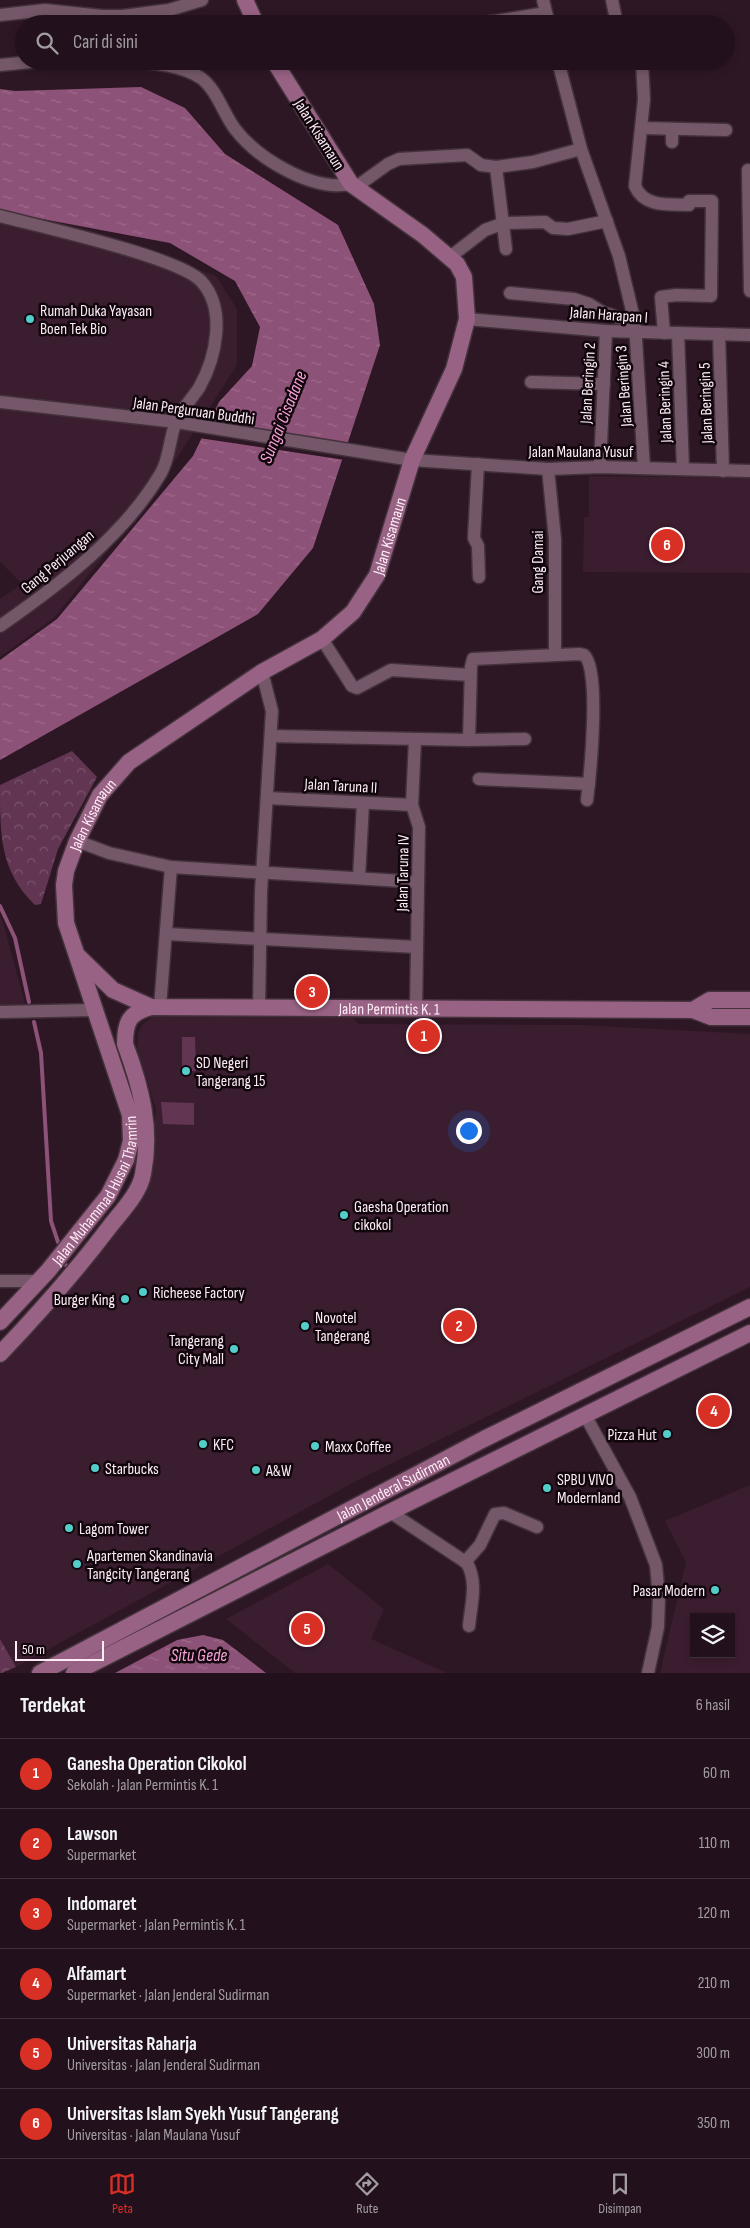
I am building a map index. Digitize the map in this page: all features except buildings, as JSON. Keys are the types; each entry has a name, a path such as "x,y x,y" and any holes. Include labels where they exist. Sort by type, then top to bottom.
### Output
{"main road":[{"path":"245,0 252,15"},
{"name":"Jalan Kisamaun","path":"74,953 66,924 64,892 66,871 77,841 100,795 129,762 262,672 322,639 353,612 377,575 412,460 454,369 467,319 464,277 450,257 354,185 280,70"},
{"name":"Jalan Permintis K. 1","path":"74,953 113,990 156,1007 693,1010 711,1017 750,1017"},
{"name":"Jalan Muhammad Husni Thamrin","path":"0,1322 39,1281 108,1196 126,1160 131,1141 130,1115 74,953"},
{"name":"Jalan Permintis K. 1","path":"693,1010 710,1000 750,1000"},
{"name":"Jalan Muhammad Husni Thamrin","path":"0,1354 82,1262 131,1199 143,1176 148,1128 126,1044 126,1034 129,1019 135,1013 156,1007"},
{"name":"Jalan Jenderal Sudirman","path":"40,1673 484,1439 750,1307"},
{"name":"Jalan Jenderal Sudirman","path":"74,1673 390,1512 750,1333"}],"street":[{"path":"131,15 162,11 202,0"},
{"path":"543,0 546,15"},
{"path":"612,0 615,15"},
{"path":"0,15 45,10 92,15"},
{"path":"0,65 15,64"},
{"path":"179,70 199,77 213,92 235,129 250,145 284,168 315,182 332,186 354,185 399,159 466,155 481,165 496,167 533,162 580,150"},
{"name":"Jalan Beringin 3","path":"560,70 580,150 620,256 635,328 644,468"},
{"path":"642,70 642,128 639,130 634,186 639,195 659,204 689,205 690,201 712,202 711,296 676,295 661,297 664,333"},
{"path":"642,128 726,130"},
{"path":"672,129 672,142"},
{"path":"496,167 506,249"},
{"path":"748,170 750,291"},
{"path":"0,216 59,230 156,259 200,280 217,312 214,351 200,385 176,422"},
{"path":"450,257 485,230 504,223 545,222 553,228 568,229 607,221"},
{"path":"510,293 574,299 589,304 635,328"},
{"name":"Jalan Harapan I","path":"467,319 606,331 635,328 664,333 750,335"},
{"name":"Jalan Beringin 2","path":"600,467 606,331"},
{"name":"Jalan Beringin 4","path":"678,333 683,469"},
{"name":"Jalan Beringin 5","path":"719,334 723,470"},
{"path":"531,382 604,384"},
{"name":"Jalan Perguruan Buddhi","path":"0,402 176,422 412,460"},
{"name":"Gang Perjuangan","path":"0,626 58,585 109,538 130,514 161,473 172,443 176,422"},
{"name":"Jalan Maulana Yusuf","path":"412,460 548,469 600,467 750,471"},
{"path":"478,464 474,538 478,546 479,577"},
{"name":"Gang Damai","path":"548,469 555,538 555,655"},
{"path":"322,639 352,686 357,688 392,670 470,675"},
{"path":"470,740 471,662 477,658 584,655 591,666 593,705 587,800"},
{"path":"259,1008 259,938 272,711 262,672"},
{"path":"271,736 415,740 525,739"},
{"name":"Jalan Taruna IV","path":"415,740 412,805 419,827 416,1008"},
{"path":"480,780 589,784"},
{"name":"Jalan Taruna II","path":"268,798 412,805"},
{"path":"359,878 363,803"},
{"path":"77,841 110,853 171,867 262,871 418,882"},
{"path":"156,1007 167,934 171,867"},
{"path":"167,934 417,947"},
{"path":"0,1012 94,1010"},
{"path":"0,1281 39,1281"},
{"path":"585,1414 630,1497 656,1565 659,1597 658,1626 648,1673"},
{"path":"390,1512 465,1562 473,1574 469,1626"},
{"path":"465,1562 480,1545 495,1514 504,1513 537,1527"}],"shaded area":[{"path":"0,219 147,251 216,276 237,309 237,365 158,487 55,617 0,657 0,599 22,584 0,562"},
{"path":"589,476 750,478 750,573 583,572 584,517 589,517"},
{"path":"0,916 4,926 25,1004 0,1005"},
{"path":"154,1016 352,1017 359,1024 581,1025 750,1034 750,1287 360,1479 16,1667 0,1639 0,1362 109,1244 139,1197 152,1154 156,1109 137,1049 138,1034 142,1025"},
{"name":"Pasar Modern","path":"750,1485 750,1673 660,1673 686,1562 665,1521"},
{"path":"328,1564 384,1609 371,1639 447,1673 295,1673 226,1619"}],"green space":[{"path":"72,751 97,777 58,849 41,904 35,905 23,892 15,879 4,851 0,785"},
{"path":"182,1037 195,1037 196,1071 182,1072"},
{"path":"161,1102 194,1103 194,1125 163,1124"},
{"path":"0,1639 16,1667 2,1673 0,1673"}],"water":[{"name":"Sungai Cisadane","path":"141,87 185,108 225,154 338,225 374,304 380,345 313,548 258,614 0,760 0,660 57,619 193,456 219,402 252,366 260,327 235,281 170,243 0,211 0,89 15,91"},
{"name":"Situ Gede","path":"203,1635 223,1640 266,1673 115,1673 177,1640"}],"pier":[{"path":"207,421 350,443 345,460 199,438"}],"waterway":[{"path":"0,906 15,938 29,1002"},
{"path":"34,1022 41,1053 51,1221 58,1242"}],"place":[{"name":"Rumah Duka Yayasan Boen Tek Bio","path":"30,319"},
{"name":"Universitas Islam Syekh Yusuf Tangerang","path":"667,545"},
{"name":"Indomaret","path":"312,992"},
{"name":"Ganesha Operation Cikokol","path":"424,1036"},
{"name":"SD Negeri Tangerang 15","path":"186,1071"},
{"name":"Gaesha Operation cikokol","path":"344,1215"},
{"name":"Richeese Factory","path":"143,1292"},
{"name":"Burger King","path":"125,1299"},
{"name":"Novotel Tangerang","path":"305,1326"},
{"name":"Lawson","path":"459,1326"},
{"name":"Tangerang City Mall","path":"234,1349"},
{"name":"Alfamart","path":"714,1411"},
{"name":"Pizza Hut","path":"667,1434"},
{"name":"KFC","path":"203,1444"},
{"name":"Maxx Coffee","path":"315,1446"},
{"name":"Starbucks","path":"95,1468"},
{"name":"A&W","path":"256,1470"},
{"name":"SPBU VIVO Modernland","path":"547,1488"},
{"name":"Lagom Tower","path":"69,1528"},
{"name":"Apartemen Skandinavia Tangcity Tangerang","path":"77,1564"},
{"name":"Pasar Modern","path":"715,1590"},
{"name":"Universitas Raharja","path":"307,1629"}]}
